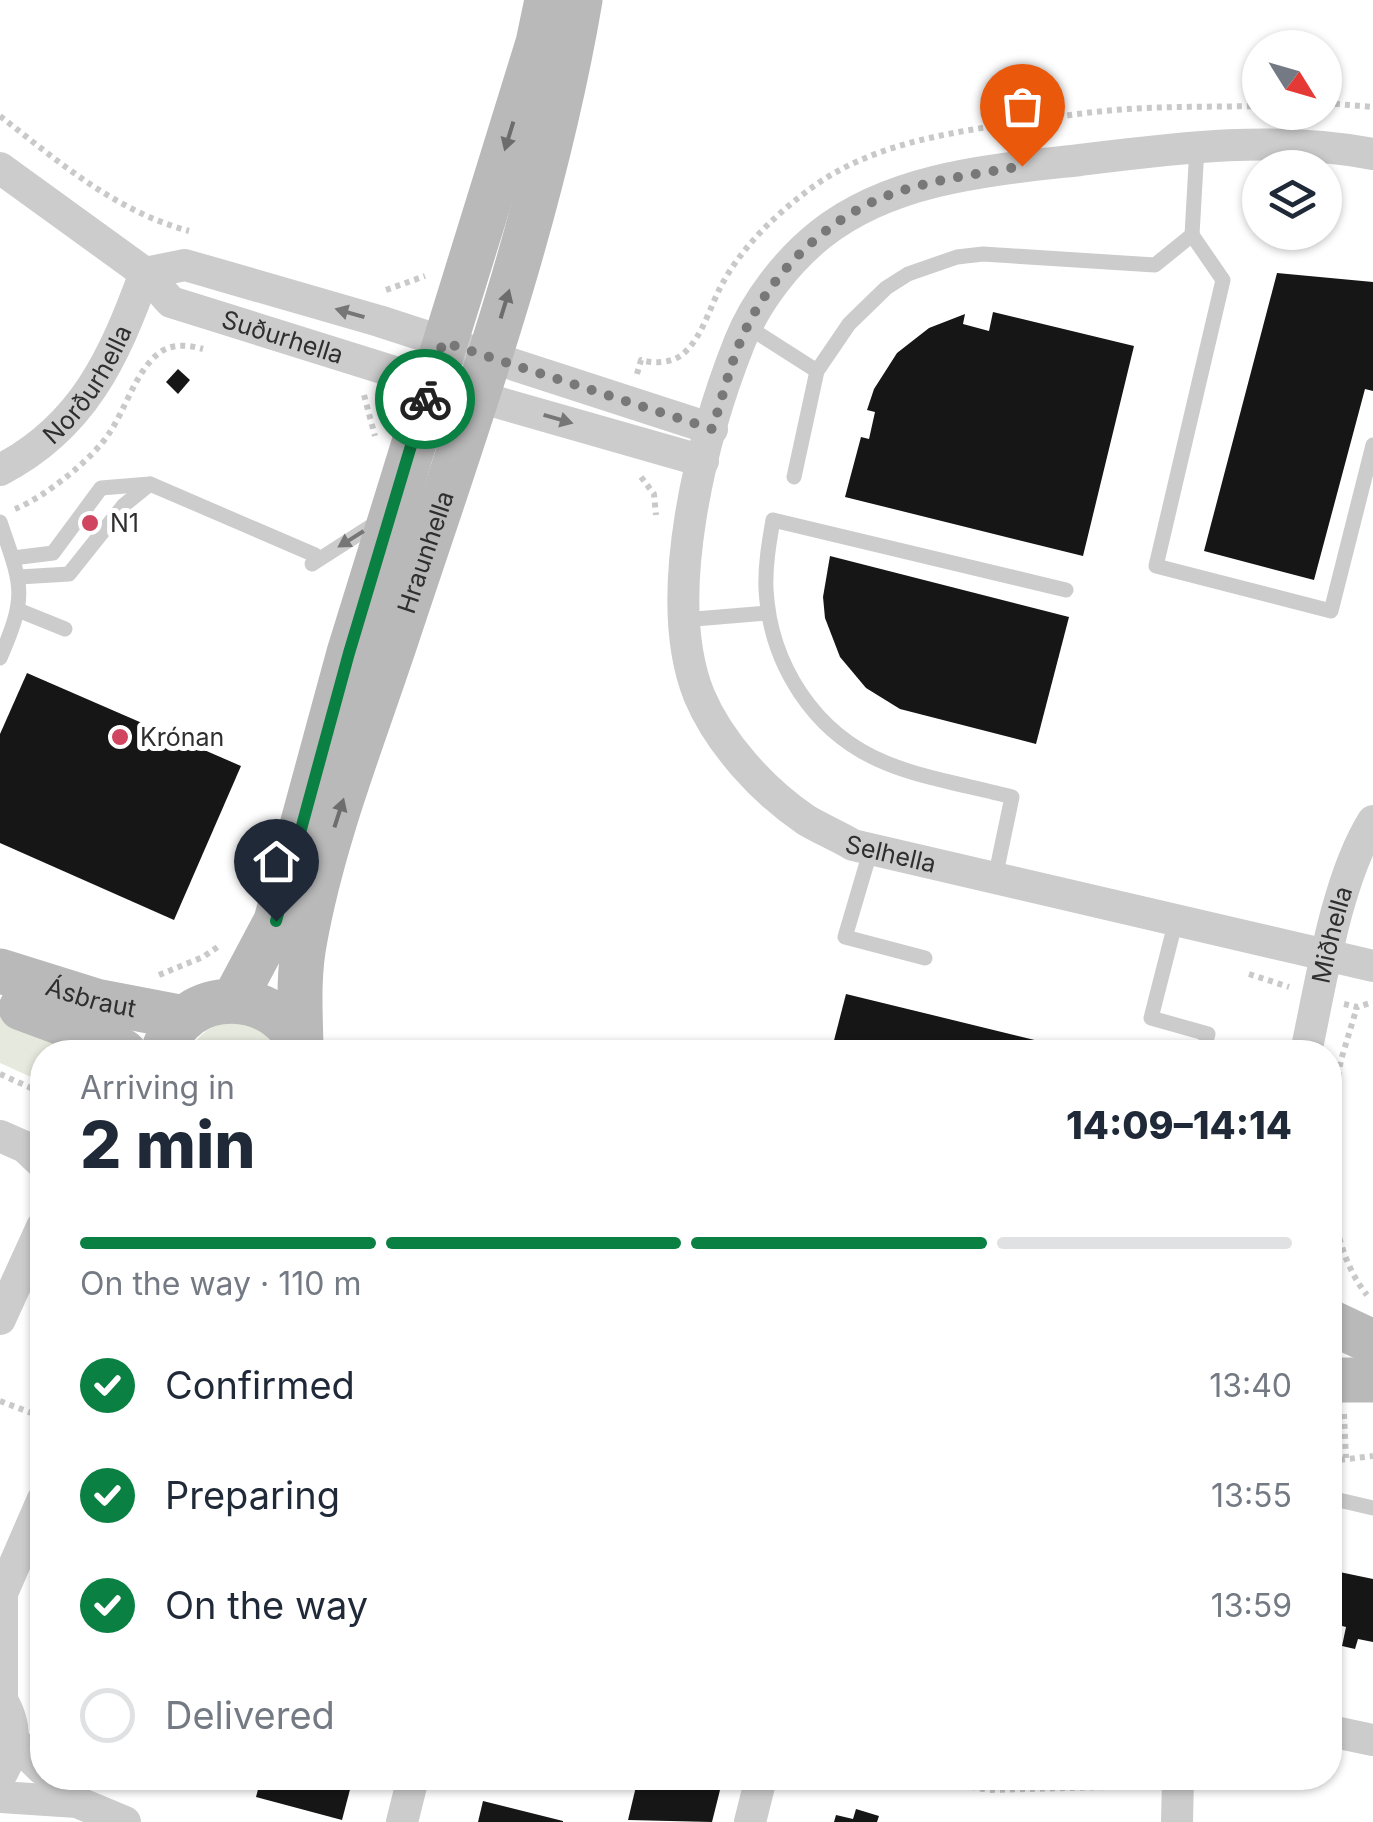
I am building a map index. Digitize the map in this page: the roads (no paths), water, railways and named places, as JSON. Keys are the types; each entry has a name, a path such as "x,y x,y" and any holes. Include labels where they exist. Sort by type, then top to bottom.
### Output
{"street":[{"name":"Hraunhella","path":"234,1000 276,921 349,653 538,43 547,0"},
{"name":"Hraunhella","path":"302,1040 304,940 329,844 484,377 536,200 580,0"},
{"name":"Selhella","path":"1373,154 1258,144 1197,147 1022,166 937,181 878,200 822,234 774,282 748,327 703,461 683,570 683,620 699,695 748,769 806,820 870,849 1373,966"},
{"path":"0,168 145,273"},
{"name":"Suðurhella","path":"145,273 186,265 437,362"},
{"name":"Norðurhella","path":"0,470 32,454 83,405 120,340 145,273"},
{"path":"437,362 703,461"},
{"path":"484,377 712,429"},
{"name":"Miðhella","path":"1309,1040 1352,864 1373,821"},
{"name":"Ásbraut","path":"0,971 96,1001 174,1035"},
{"name":"Ásbraut","path":"0,1000 104,1040"},
{"path":"174,1035 200,1008 234,1000 267,1008 293,1030 298,1040"},
{"path":"0,1136 30,1152"},
{"path":"0,1320 30,1254"},
{"path":"1342,1328 1373,1342"},
{"path":"1342,1380 1373,1380"},
{"path":"0,1776 14,1742 12,1720 1,1698 1,1596 30,1529"},
{"path":"1342,1734 1373,1740"},
{"path":"14,1742 30,1757"},
{"path":"65,1790 78,1802"},
{"path":"402,1822 410,1790"},
{"path":"750,1822 758,1790"},
{"path":"1168,1790 1177,1822"},
{"path":"0,1797 78,1802 125,1822"}],"lane":[{"path":"1197,147 1192,235 1223,280 1156,566 1331,611 1373,445"},
{"path":"794,477 817,371 848,324 886,288 932,264 983,254 1155,265 1192,235"},
{"path":"748,327 817,371"},
{"path":"13,558 54,553 101,488 150,484 313,560 391,514"},
{"path":"19,577 68,574 124,505 150,484"},
{"path":"0,518 19,577 18,610 0,658"},
{"path":"995,878 1012,797 887,764 838,735 817,716 792,681 774,641 768,613 765,584 773,520 1066,590"},
{"path":"18,610 65,629"},
{"path":"683,620 768,613"},
{"path":"870,849 845,937 925,958"},
{"path":"1176,920 1151,1018 1208,1034 1206,1040"},
{"path":"1342,1501 1373,1508"}],"place":[{"name":"N1","path":"90,523"},
{"name":"Krónan","path":"120,737"}]}
